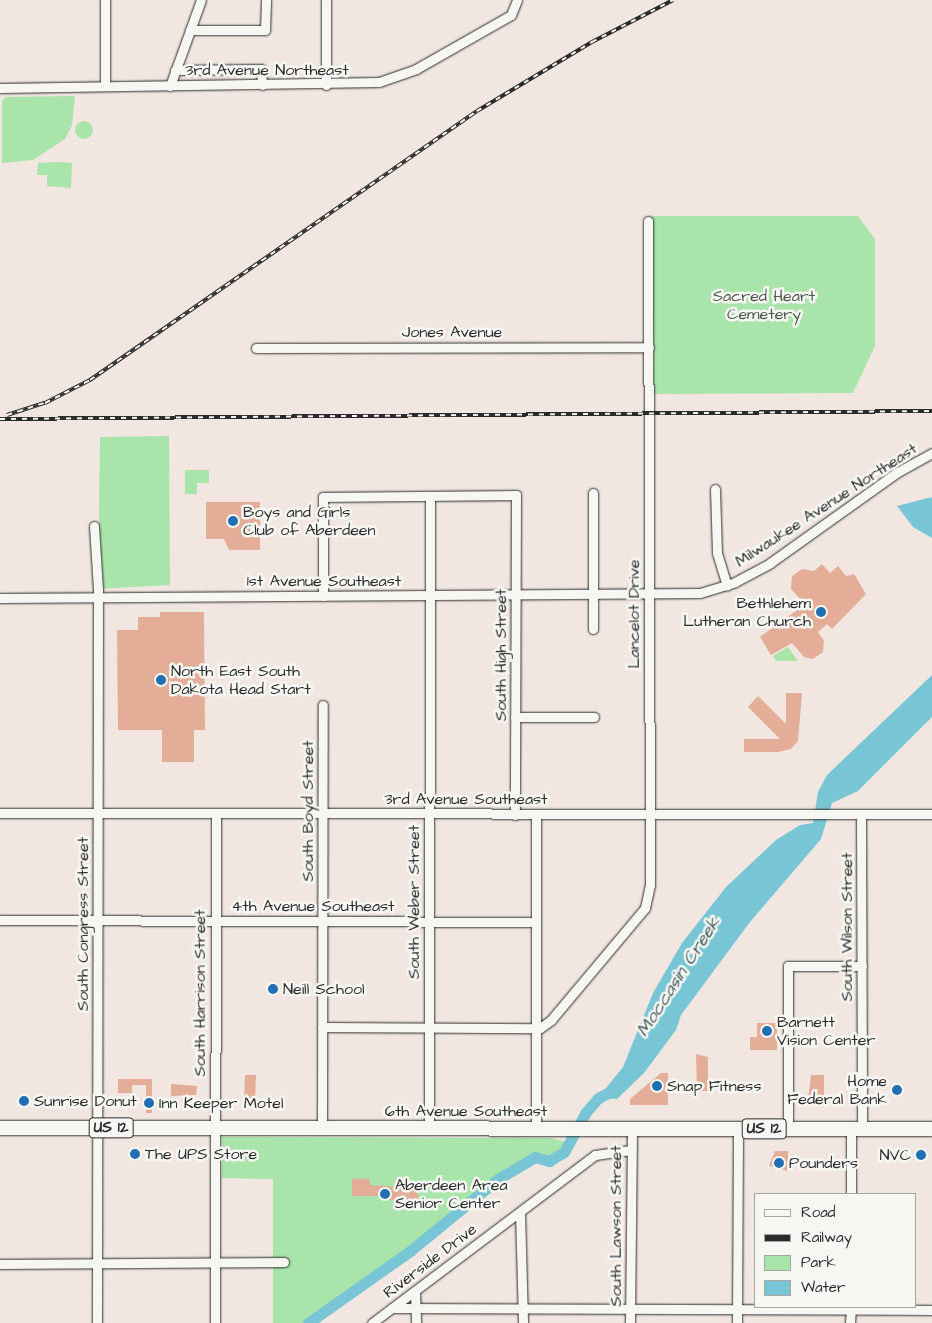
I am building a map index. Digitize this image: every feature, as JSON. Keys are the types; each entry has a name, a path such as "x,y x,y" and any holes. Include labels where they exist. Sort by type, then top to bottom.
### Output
{"highway":[{"name":"6th Avenue Southeast","path":"0,1128 932,1129"}],"street":[{"path":"105,0 105,86"},
{"path":"170,86 201,0"},
{"path":"190,30 265,30 266,0"},
{"path":"326,0 326,85"},
{"name":"3rd Avenue Northeast","path":"0,88 366,84 404,75 515,11 517,0"},
{"path":"175,70 261,70 262,85"},
{"name":"Lancelot Drive","path":"536,1028 551,1020 644,908 650,885 648,221"},
{"name":"Jones Avenue","path":"256,348 649,347"},
{"name":"Milwaukee Avenue Northeast","path":"649,596 700,593 727,585 770,563 896,473 932,453"},
{"path":"715,489 717,553 727,585"},
{"path":"593,492 593,629"},
{"name":"South High Street","path":"430,496 516,495 515,814"},
{"path":"323,596 323,497 430,496"},
{"name":"South Weber Street","path":"429,1129 430,496"},
{"name":"South Congress Street","path":"94,526 98,597 99,813 97,1323"},
{"name":"1st Avenue Southeast","path":"0,598 649,596"},
{"name":"South Boyd Street","path":"322,1128 323,705"},
{"path":"515,717 594,718"},
{"name":"3rd Avenue Southeast","path":"0,813 932,814"},
{"name":"South Harrison Street","path":"215,1323 216,813"},
{"name":"South Wilson Street","path":"851,1193 857,1129 862,966 861,814"},
{"path":"536,815 536,1129"},
{"name":"4th Avenue Southeast","path":"0,920 536,922"},
{"path":"788,1129 788,966 862,966"},
{"path":"322,1027 536,1028"},
{"name":"South Lawson Street","path":"630,1323 632,1129"},
{"path":"737,1323 738,1130"},
{"name":"Riverside Drive","path":"372,1323 601,1152 631,1150"},
{"path":"520,1213 523,1323"},
{"path":"0,1264 97,1265 284,1262"},
{"path":"415,1291 416,1323"},
{"path":"392,1308 737,1310 850,1308 932,1310"},
{"path":"850,1308 850,1323"}],"green space":[{"path":"75,96 72,125 65,139 33,160 2,163 2,101 6,97"},
{"path":"84,121 90,124 93,130 90,136 84,139 78,136 75,130 78,124"},
{"path":"38,163 72,163 71,188 47,186 47,175 37,175"},
{"name":"Sacred Heart Cemetery","path":"652,216 858,216 875,239 875,346 853,393 654,394"},
{"path":"169,436 170,585 98,589 100,437"},
{"path":"185,470 209,470 209,483 197,483 197,494 185,494"},
{"path":"788,647 798,661 776,661 773,656"},
{"path":"222,1137 551,1138 569,1143 564,1152 549,1161 535,1157 498,1179 410,1251 308,1323 273,1323 273,1179 222,1178"}],"water":[{"path":"932,497 932,538 913,527 897,506"},
{"path":"932,675 932,717 858,791 832,803 821,839 750,922 681,1015 676,1030 644,1073 617,1099 598,1098 623,1067 653,993 682,943 726,887 776,840 800,825 813,823 818,792 827,775"}],"building":[{"name":"Boys and Girls Club of Aberdeen","path":"206,502 260,502 260,550 229,550 224,539 206,539"},
{"name":"Bethlehem Lutheran Church","path":"822,564 830,573 838,566 846,576 854,574 866,594 832,629 827,624 818,632 824,641 823,652 813,659 804,657 792,643 771,655 760,637 800,608 801,600 791,589 792,576 802,569 814,571"},
{"name":"North East South Dakota Head Start","path":"160,612 204,612 205,730 194,730 194,762 162,762 162,730 118,730 117,630 138,630 138,617 160,617"},
{"path":"786,693 802,693 798,741 791,749 778,752 744,752 744,739 780,739 748,707 758,696 786,724"},
{"name":"Barnett Vision Center","path":"757,1023 777,1023 777,1050 750,1050 750,1037 757,1037"},
{"path":"696,1054 708,1057 708,1091 697,1091"},
{"name":"Snap Fitness","path":"661,1073 668,1073 668,1105 630,1105 630,1099"},
{"path":"245,1075 256,1075 255,1102 244,1102"},
{"path":"811,1075 824,1075 824,1100 808,1100"},
{"name":"Inn Keeper Motel","path":"118,1079 152,1079 152,1113 146,1113 146,1085 132,1085 132,1093 118,1093"},
{"path":"171,1084 197,1086 196,1095 171,1096"},
{"name":"Pounders","path":"775,1151 788,1151 788,1171 769,1166"},
{"name":"Aberdeen Area Senior Center","path":"352,1179 370,1179 370,1185 418,1188 418,1203 414,1209 400,1205 400,1200 383,1200 383,1196 352,1196"}],"waterway":[{"name":"Moccasin Creek","path":"308,1323 410,1251 498,1179 535,1157 549,1161 564,1152 586,1112 598,1098 612,1091"}],"railway":[{"path":"7,415 45,403 90,380 477,111 592,42 673,0"},
{"path":"0,419 932,411"}],"place":[{"name":"Boys and Girls Club of Aberdeen","path":"233,521"},
{"name":"Bethlehem Lutheran Church","path":"821,612"},
{"name":"North East South Dakota Head Start","path":"161,680"},
{"name":"Neill School","path":"273,989"},
{"name":"Barnett Vision Center","path":"767,1031"},
{"name":"Snap Fitness","path":"657,1086"},
{"name":"Home Federal Bank","path":"897,1090"},
{"name":"Sunrise Donut","path":"24,1101"},
{"name":"Inn Keeper Motel","path":"149,1103"},
{"name":"The UPS Store","path":"135,1154"},
{"name":"NVC","path":"921,1155"},
{"name":"Pounders","path":"779,1163"},
{"name":"Aberdeen Area Senior Center","path":"385,1194"}]}
